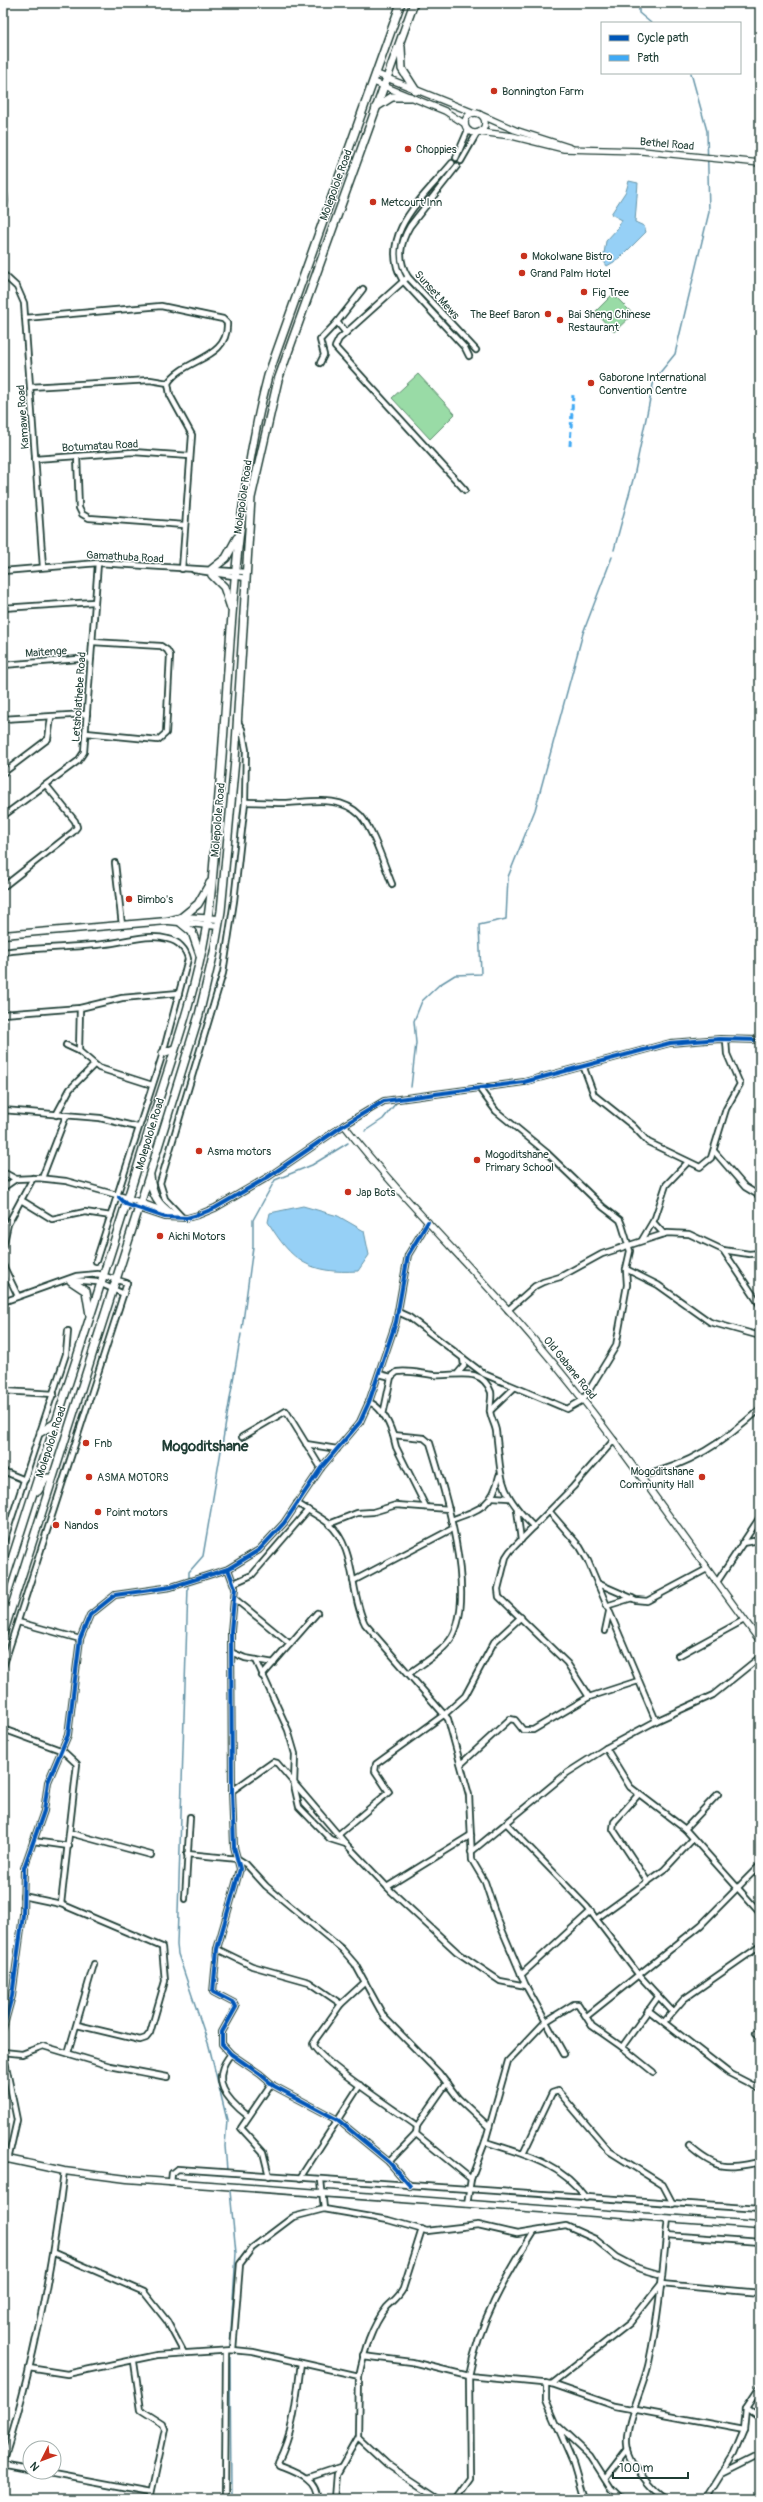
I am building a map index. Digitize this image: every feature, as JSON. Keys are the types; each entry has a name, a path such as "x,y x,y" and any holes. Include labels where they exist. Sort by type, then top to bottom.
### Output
{"main road":[{"name":"Molepolole Road","path":"4,1584 104,1275 174,1049 200,957 207,921 212,879 223,759 238,536 249,454 268,376 377,74 401,3"},
{"name":"Molepolole Road","path":"3,1634 51,1478 113,1289 199,1015 219,922 237,720 252,498 278,380 374,110 414,3"},
{"path":"402,37 400,60 402,69 419,92"},
{"path":"374,110 382,102 392,97 410,97"},
{"path":"232,610 224,587 212,572 226,558 238,536"},
{"path":"181,920 202,898 212,879"},
{"path":"181,920 192,932 200,957"},
{"path":"3,935 181,920 219,922"},
{"path":"163,1053 174,1049"},
{"path":"150,1173 154,1198 162,1207 178,1217"},
{"path":"71,1280 86,1291 90,1317"},
{"path":"41,1432 57,1422"},
{"path":"31,1500 45,1478 51,1478"},
{"path":"6,2159 64,2172 171,2183 760,2225"}],"street":[{"path":"377,74 419,92 483,116 485,125 461,161"},
{"path":"374,82 445,111 467,127 479,132"},
{"path":"419,92 420,101"},
{"path":"445,111 448,103"},
{"path":"456,158 467,127 468,116 474,113"},
{"name":"Bethel Road","path":"483,116 515,130 573,150"},
{"name":"Bethel Road","path":"479,132 512,136 573,150 642,151 760,163"},
{"path":"452,163 397,233 394,257 398,272 403,281 469,356"},
{"name":"Sunset Mews","path":"457,166 404,235 400,252 403,269 408,277 476,350"},
{"path":"3,184 5,201 3,214"},
{"name":"Kamawe Road","path":"3,274 22,295 25,318 43,568"},
{"path":"408,277 346,333 336,344 338,351 465,490"},
{"path":"320,363 324,355 320,340 337,322 363,288"},
{"path":"25,318 162,306 223,319 227,323 227,329 217,350 174,376 168,383"},
{"path":"337,322 346,333"},
{"path":"30,387 150,380 168,383"},
{"path":"168,383 170,395 192,435 184,525 182,569"},
{"name":"Botumatau Road","path":"35,459 133,452 190,456"},
{"path":"77,456 79,508 82,514 89,518 184,525"},
{"name":"Gamathuba Road","path":"3,571 98,563 246,575"},
{"name":"Letsholathebe Road","path":"3,816 46,785 81,757 86,733 90,658 98,563"},
{"path":"3,608 94,602"},
{"path":"86,733 158,740 166,733 170,655 167,650 161,646 92,642"},
{"name":"Maitenge","path":"3,665 90,658"},
{"path":"3,719 87,714"},
{"path":"3,773 48,739 51,717"},
{"path":"178,1217 165,1200 160,1183 223,973 234,901 245,802 246,750 242,729 237,720"},
{"path":"3,886 73,832 76,827 75,821 46,785"},
{"path":"245,802 288,803 324,800 338,802 350,807 367,826 392,884"},
{"path":"115,863 122,925"},
{"path":"3,952 104,944 149,937 167,938 180,945 187,954 188,960 163,1053 137,1127 118,1196 96,1261"},
{"path":"3,1014 80,1008 122,998 179,993"},
{"path":"79,1051 80,1008"},
{"path":"584,1068 594,1095 633,1126 648,1142 700,1167 711,1158 726,1109 740,1084 727,1054 726,1040"},
{"path":"3,1188 16,1179 42,1178 70,1182 118,1196 139,1206 178,1217 198,1215 215,1208 268,1177 344,1125 384,1101 515,1084 584,1068 670,1044 726,1040 760,1040"},
{"path":"66,1045 79,1051 94,1065 152,1085"},
{"path":"56,1115 70,1089 94,1065"},
{"path":"177,1082 189,1085"},
{"path":"383,1415 391,1377 397,1372 404,1370 434,1375 458,1373 474,1374 566,1409 583,1400 616,1346 627,1285 626,1269 630,1252 620,1220 603,1207 546,1152 496,1111 479,1088"},
{"path":"3,1110 100,1118 137,1127"},
{"path":"42,1178 66,1116"},
{"name":"Old Gabane Road","path":"344,1125 388,1180 478,1274 583,1400 641,1476 760,1641"},
{"path":"714,1151 745,1187 760,1196"},
{"path":"642,1240 652,1222 666,1185 688,1162"},
{"path":"3,1172 16,1179"},
{"path":"3,1247 8,1224 33,1178"},
{"path":"21,1200 52,1219 85,1212 111,1216"},
{"path":"3,2029 12,1996 23,1915 24,1868 44,1811 48,1782 63,1751 68,1735 80,1639 90,1615 111,1597 171,1587 228,1569 259,1550 284,1524 321,1468 360,1422 379,1374 398,1312 408,1255 428,1222"},
{"path":"652,1222 664,1234"},
{"path":"508,1310 535,1286 560,1278 596,1257 642,1240 664,1234 674,1232 689,1234 723,1250 749,1254 760,1253"},
{"path":"723,1250 760,1305"},
{"path":"3,1265 18,1296"},
{"path":"626,1269 658,1284 710,1322 760,1336"},
{"path":"3,1302 60,1281 88,1274 104,1275 127,1283 3,1667"},
{"path":"60,1281 71,1280 101,1284 124,1294"},
{"path":"398,1312 409,1317 463,1358 483,1377 491,1392 490,1411 496,1429 500,1474 509,1498 516,1509 534,1527"},
{"path":"3,1544 54,1394 66,1354 68,1331"},
{"path":"458,1373 464,1366 463,1358"},
{"path":"379,1374 391,1377"},
{"path":"490,1411 514,1388"},
{"path":"3,1391 54,1394"},
{"path":"369,1402 375,1405 383,1415 393,1435 396,1447 426,1507"},
{"path":"641,1476 671,1468 709,1450 760,1409"},
{"path":"242,1437 286,1411 321,1468"},
{"path":"393,1435 427,1440 452,1520 460,1587 460,1610 455,1629 448,1642 410,1673"},
{"path":"589,1697 567,1663 545,1643 521,1617 501,1600 498,1594 506,1557 520,1540 550,1512 614,1440"},
{"path":"306,1444 337,1449"},
{"path":"3,1471 25,1480"},
{"path":"452,1520 474,1512 492,1497 500,1474"},
{"path":"51,1478 62,1481"},
{"path":"492,1497 509,1498"},
{"path":"297,1503 329,1524 347,1552 359,1611 365,1624 445,1714 450,1725 469,1795 472,1860 483,1877 526,1986 564,2054"},
{"path":"329,1524 356,1513 373,1512 396,1505 449,1509"},
{"path":"516,1509 520,1540"},
{"path":"234,1583 252,1575 308,1510"},
{"path":"550,1512 583,1551 656,1721"},
{"path":"717,1582 760,1517"},
{"path":"284,1524 291,1530"},
{"path":"755,1525 760,1528"},
{"path":"353,1581 452,1529"},
{"path":"742,1543 760,1540"},
{"path":"597,1583 632,1598 647,1601 707,1568"},
{"path":"228,1569 234,1583 235,1599 231,1631 233,1653 232,1791 234,1847 240,1870 216,1948 213,1992 234,2003 236,2007 222,2032 221,2040 223,2047 271,2084 338,2120 389,2162 410,2186"},
{"path":"606,1606 632,1598"},
{"path":"235,1599 290,1644"},
{"path":"605,1631 609,1612"},
{"path":"262,1676 318,1613"},
{"path":"338,1835 390,1792 375,1771 376,1764 445,1714 468,1692 494,1642 521,1617"},
{"path":"678,1656 744,1620"},
{"path":"18,1622 80,1639"},
{"path":"233,1653 256,1660 274,1663"},
{"path":"471,1852 563,1776 606,1748 656,1721 713,1695 760,1656"},
{"path":"256,1660 288,1730 295,1754 294,1785 301,1810 330,1838 346,1844"},
{"path":"461,1764 510,1719 513,1719 523,1730 533,1730 589,1697 638,1681"},
{"path":"3,1729 63,1751 76,1762 78,1767 61,1904"},
{"path":"606,1748 626,1781 638,1795 663,1810 685,1829 760,1913"},
{"path":"232,1791 274,1762 346,1844 387,1887 460,1954 504,1982 526,1986"},
{"path":"685,1829 718,1794"},
{"path":"638,1795 614,1822 613,1829 648,1882"},
{"path":"185,1899 190,1817"},
{"path":"506,1823 590,1911 638,1974 672,2011"},
{"path":"70,1832 151,1855"},
{"path":"387,1887 472,1835"},
{"path":"596,1919 667,1867 693,1839"},
{"path":"33,1841 69,1846"},
{"path":"187,1854 238,1859 246,1864 266,1886 342,1950 365,1982 384,2017 447,2083 462,2102 489,2127"},
{"path":"587,2016 701,1925 760,1865"},
{"path":"23,1896 61,1904 159,1944 163,1950 165,1981 150,2033 146,2038 140,2040 77,2025"},
{"path":"521,1975 590,1911"},
{"path":"664,2022 672,2011 684,2000 760,1946"},
{"path":"216,1948 252,1966 309,1982 341,2004"},
{"path":"68,2053 94,1964"},
{"path":"365,1982 341,2004 316,2038 313,2047 331,2065 416,2126"},
{"path":"622,2047 658,1997"},
{"path":"467,2204 471,2179 485,2142 508,2062 545,2022 576,2004 587,2016 592,2026 622,2047 653,2072"},
{"path":"648,2010 729,2073 760,2089"},
{"path":"6,2159 17,2120 3,2051 22,2054 42,2046 110,2066 167,2077"},
{"path":"231,2054 224,2064 222,2090 231,2102 248,2116"},
{"path":"389,2162 416,2134 416,2126 447,2083"},
{"path":"269,2176 263,2152 241,2129 248,2116 271,2084"},
{"path":"300,2178 360,2085"},
{"path":"523,2154 552,2093 558,2091 599,2141 624,2162 663,2185 673,2204"},
{"path":"416,2134 471,2179"},
{"path":"485,2142 523,2154 567,2176 586,2198"},
{"path":"690,2146 703,2157 720,2167 760,2162"},
{"path":"171,2183 172,2173 177,2169 760,2209"},
{"path":"22,2468 3,2464 29,2368 54,2253 64,2172"},
{"path":"321,2180 324,2209"},
{"path":"233,2350 240,2264 251,2250 294,2217 324,2209 388,2220 431,2231 478,2225 517,2234 566,2226 595,2239 617,2256 638,2268 662,2275"},
{"path":"666,2499 652,2490 628,2449 627,2440 634,2409 649,2364 661,2284 668,2218"},
{"path":"335,2499 336,2478 340,2467 347,2460 358,2437 359,2376 363,2356 382,2316 403,2289 422,2229"},
{"path":"455,2499 470,2478 469,2376 472,2362 495,2295 534,2232"},
{"path":"666,2235 760,2242"},
{"path":"54,2253 144,2292 167,2321 184,2354"},
{"path":"661,2284 760,2293"},
{"path":"552,2384 630,2324 661,2284"},
{"path":"29,2368 67,2374 134,2362 157,2355 233,2350 253,2352 359,2376"},
{"path":"225,2499 226,2351"},
{"path":"363,2356 412,2362 469,2376 552,2384 616,2406 744,2430"},
{"path":"134,2362 141,2410 163,2424 165,2429 150,2499"},
{"path":"301,2363 295,2418 290,2436 278,2462 280,2465 307,2478 317,2492 317,2499"},
{"path":"546,2383 546,2400 573,2462 584,2499"},
{"path":"706,2499 734,2454 744,2430 746,2408 760,2387"},
{"path":"746,2408 760,2418"},
{"path":"556,2424 590,2456 605,2479 621,2499"},
{"path":"358,2437 387,2464 440,2499"},
{"path":"605,2479 628,2449"},
{"path":"722,2474 760,2455"},
{"path":"307,2478 340,2467"},
{"path":"62,2476 151,2492"}],"green space":[{"path":"613,294 633,314 614,332 595,312"},
{"path":"418,374 455,414 430,439 392,398"}],"water":[{"path":"629,181 638,183 635,222 644,226 646,232 619,259 607,266 603,260 606,241 617,229 622,220 611,214 626,191"},
{"path":"303,1206 338,1216 364,1231 369,1255 358,1271 327,1270 315,1267 304,1263 285,1247 268,1222 270,1213"}],"waterway":[{"path":"639,3 639,13 650,22"},
{"path":"614,550 634,476 654,380 675,354 709,212 707,131 691,74"},
{"path":"411,1087 416,1043 414,1021 422,1001 439,985 455,975 481,974 479,925 506,919 508,877 535,810 583,633 612,557"},
{"path":"365,1131 383,1119 396,1103"},
{"path":"242,1329 253,1247 253,1220 275,1180 312,1165 348,1143"},
{"path":"189,1578 189,1572 203,1556 241,1334"},
{"path":"188,1587 177,1945 178,1954 209,2046 227,2120 225,2146 227,2170"},
{"path":"230,2191 236,2253 230,2346"},
{"path":"230,2354 231,2499"}],"marked path":[{"path":"570,446 573,394"}],"cycle path":[{"path":"119,1197 126,1204 165,1217 187,1218 215,1208 268,1177 344,1125 384,1101 524,1082 670,1043 720,1039 760,1040"},
{"path":"3,2029 12,1996 23,1915 24,1868 44,1811 48,1782 68,1735 80,1639 90,1615 115,1595 171,1587 228,1569 259,1550 284,1523 321,1468 360,1422 369,1402 396,1322 408,1255 428,1222"},
{"path":"228,1569 235,1588 231,1631 232,1791 234,1847 240,1869 217,1949 213,1992 234,2003 236,2007 222,2032 222,2044 231,2054 260,2074 274,2086 338,2120 389,2162 410,2186"}],"place":[{"name":"Bonnington Farm","path":"494,91"},
{"name":"Choppies","path":"408,149"},
{"name":"Metcourt Inn","path":"373,202"},
{"name":"Mokolwane Bistro","path":"524,256"},
{"name":"Grand Palm Hotel","path":"522,273"},
{"name":"Fig Tree","path":"584,292"},
{"name":"The Beef Baron","path":"548,314"},
{"name":"Bai Sheng Chinese Restaurant","path":"560,320"},
{"name":"Gaborone International Convention Centre","path":"591,383"},
{"name":"Bimbo's","path":"129,899"},
{"name":"Asma motors","path":"199,1151"},
{"name":"Mogoditshane Primary School","path":"477,1160"},
{"name":"Jap Bots","path":"348,1192"},
{"name":"Aichi Motors","path":"160,1236"},
{"name":"Fnb","path":"86,1443"},
{"name":"ASMA MOTORS","path":"89,1477"},
{"name":"Mogoditshane Community Hall","path":"702,1477"},
{"name":"Point motors","path":"98,1512"},
{"name":"Nandos","path":"56,1525"}],"district":[{"name":"Mogoditshane","path":"205,1446"}]}
